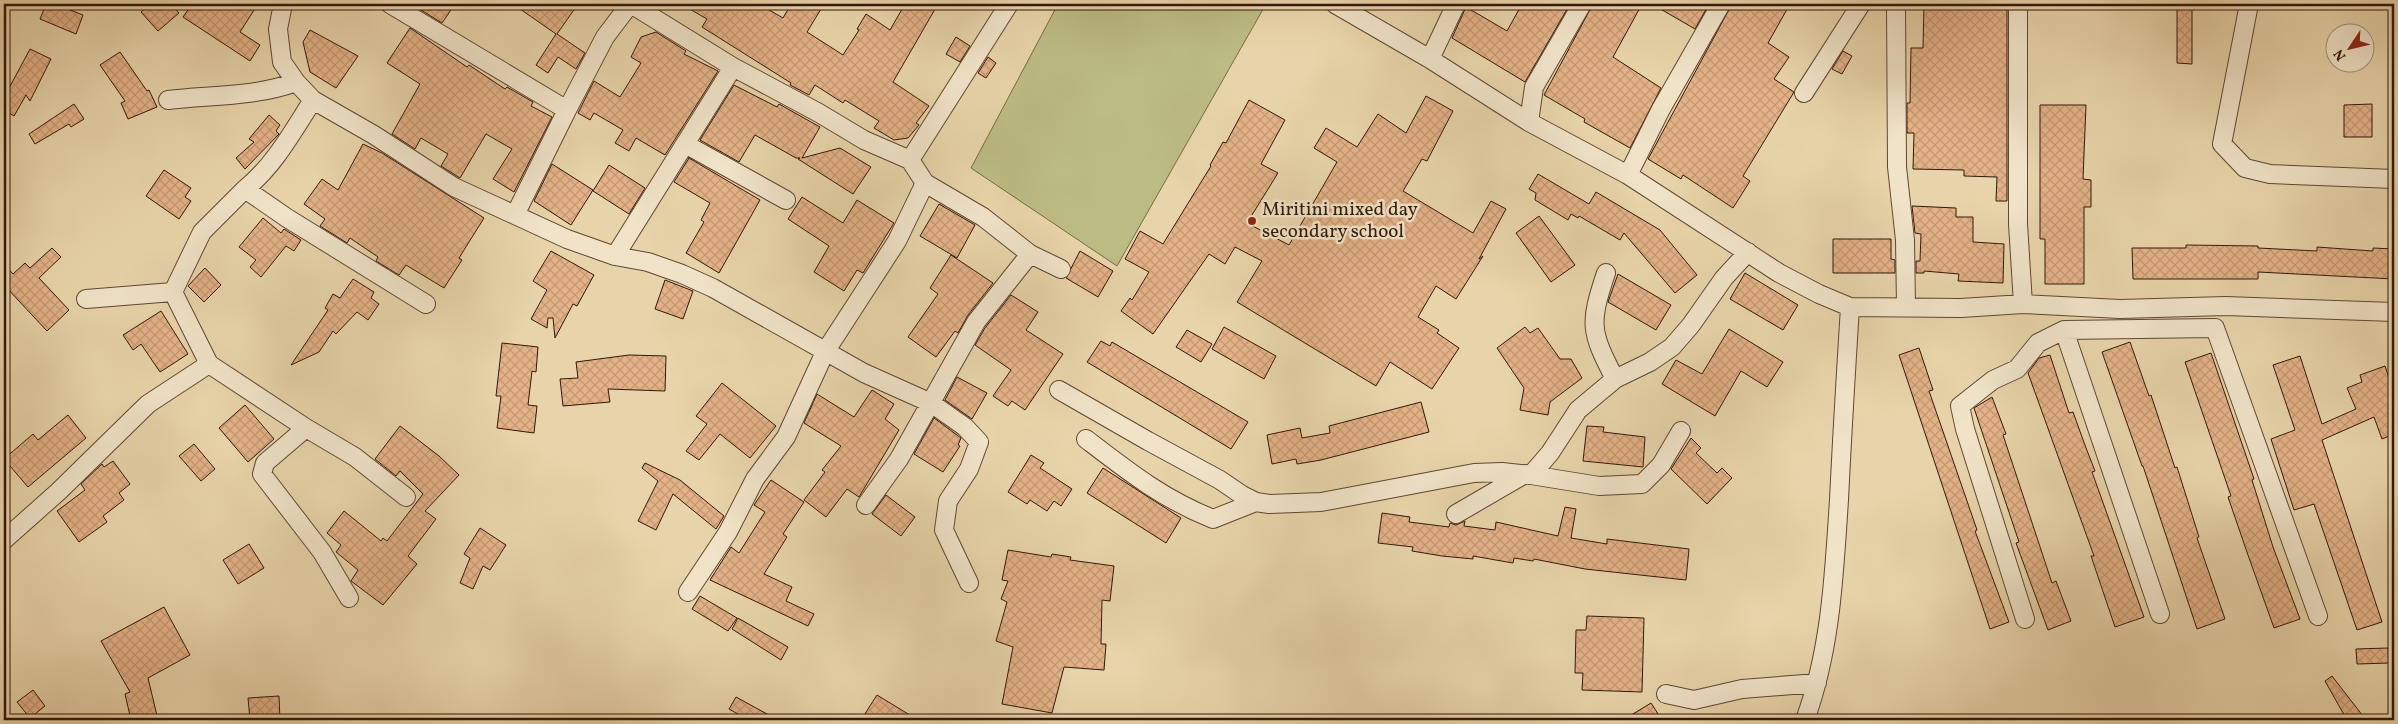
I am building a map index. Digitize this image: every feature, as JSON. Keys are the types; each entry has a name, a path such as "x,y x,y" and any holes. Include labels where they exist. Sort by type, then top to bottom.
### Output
{"street":[{"path":"283,4 278,29 282,62 296,82 313,100 374,135 454,187 567,239 615,256 648,262 713,288 825,352 931,404 965,427 979,442 969,469 948,501 944,530 969,583"},
{"path":"390,4 567,110"},
{"path":"515,215 605,38 630,4 733,67 819,113 864,140 910,160 925,183 984,217 1030,254 1061,269"},
{"path":"910,160 1009,4"},
{"path":"1335,4 1430,59 1529,122 1628,175 1795,282 1850,307 1906,306 1961,308 2023,304 2120,309 2226,306 2394,312"},
{"path":"1430,59 1456,4"},
{"path":"1529,122 1534,87 1582,4"},
{"path":"1628,175 1661,109 1721,4"},
{"path":"1804,93 1860,4"},
{"path":"1896,4 1897,166 1905,240 1906,306"},
{"path":"2018,4 2018,224 2023,304"},
{"path":"2249,4 2222,144 2245,168 2270,174 2394,179"},
{"path":"615,256 733,67"},
{"path":"168,100 214,95 250,94 276,89 296,82"},
{"path":"173,292 202,232 264,171 280,152 313,100"},
{"path":"685,144 786,200"},
{"path":"688,592 728,532 755,479 786,437 825,352 897,242 925,183"},
{"path":"245,189 287,218 426,304"},
{"path":"1456,514 1528,475 1550,453 1578,410 1615,379 1650,362 1672,346 1691,326 1724,278 1748,252"},
{"path":"866,505 899,459 976,322 1030,254"},
{"path":"1606,273 1593,318 1598,347 1615,379"},
{"path":"86,299 173,292"},
{"path":"173,292 210,364 306,428 354,457 406,497"},
{"path":"1805,720 1817,683 1829,629 1835,564 1850,307"},
{"path":"2118,330 2120,309"},
{"path":"2025,619 1965,429 1960,406 1993,380 2017,369 2038,343 2064,330 2215,328 2318,616"},
{"path":"2064,330 2160,614"},
{"path":"4,540 58,492 148,404 210,364"},
{"path":"1059,390 1256,502 1296,505 1466,475 1502,472 1599,486 1642,484 1661,465 1681,431"},
{"path":"306,428 264,463 262,474 322,552 349,598"},
{"path":"1086,439 1134,477 1179,505 1213,519 1256,502"},
{"path":"1666,694 1694,700 1742,689 1817,683"}],"shaded area":[{"path":"1058,4 1266,4 1117,266 971,168"}],"building":[{"path":"46,4 55,4 83,15 76,34 40,19"},
{"path":"150,4 171,4 179,13 158,31 141,12"},
{"path":"192,4 258,4 240,32 260,45 250,61 183,17"},
{"path":"425,4 455,4 442,23 421,10"},
{"path":"513,4 578,4 557,34 585,53 576,69 558,57 548,73 536,65 556,34"},
{"path":"681,4 759,4 783,18 791,4 824,4 807,32 843,55 859,30 857,29 866,14 890,30 905,4 938,4 893,82 929,106 916,123 919,125 908,138 894,140 874,128 879,121 845,100 843,103 815,85 809,95 790,85 791,83 702,27 707,19"},
{"path":"1522,4 1570,4 1525,82 1452,38 1466,7 1507,31"},
{"path":"1593,4 1642,4 1613,57 1661,88 1630,148 1584,122 1585,119 1544,95"},
{"path":"1652,4 1709,4 1695,29"},
{"path":"1732,4 1790,4 1768,43 1789,57 1774,79 1794,92 1743,176 1750,181 1733,208 1683,175 1681,179 1648,159"},
{"path":"1924,4 2007,4 2007,201 1996,201 1997,177 1964,176 1964,170 1913,169 1914,133 1907,133 1907,103 1910,103 1911,48 1923,48"},
{"path":"2177,4 2192,4 2192,64 2177,63"},
{"path":"410,28 467,67 469,65 505,89 507,87 533,102 531,106 552,117 514,192 493,179 512,149 486,134 460,178 441,166 448,154 421,138 415,149 392,134 420,84 387,63"},
{"path":"310,30 358,56 336,88 310,72 303,42"},
{"path":"656,32 686,51 684,54 718,71 665,155 636,138 629,151 615,143 623,130 594,113 590,120 578,113 594,81 620,97 641,63 631,57 641,37"},
{"path":"956,37 970,46 960,62 946,54"},
{"path":"30,49 51,59 30,101 26,95 14,116 4,110 4,103 10,91 8,90"},
{"path":"1843,51 1852,56 1842,74 1832,69"},
{"path":"120,52 147,91 149,90 157,107 128,119 121,103 125,101 100,65"},
{"path":"988,57 996,63 986,78 978,73"},
{"path":"734,85 777,107 779,104 820,127 802,158 840,148 871,167 853,194 798,159 800,158 796,158 755,135 739,162 700,140"},
{"path":"1426,96 1453,111 1427,161 1422,159 1403,191 1473,233 1491,201 1506,209 1479,259 1483,256 1456,299 1436,286 1418,317 1439,330 1437,333 1459,348 1432,389 1390,362 1376,386 1237,302 1262,261 1235,247 1225,264 1209,254 1153,334 1121,311 1130,298 1132,300 1149,272 1125,259 1140,231 1163,244 1211,166 1223,142 1226,143 1249,100 1285,120 1261,164 1278,173 1247,223 1289,245 1337,162 1314,148 1326,128 1357,147 1378,114 1406,133"},
{"path":"74,104 84,119 71,127 69,124 35,144 29,134"},
{"path":"2372,104 2372,137 2344,137 2344,105"},
{"path":"2040,105 2086,105 2083,179 2091,180 2091,207 2084,207 2084,284 2045,284 2045,239 2040,239"},
{"path":"269,115 280,125 276,131 279,134 245,169 236,158 254,142 249,139"},
{"path":"363,144 382,153 484,218 459,258 462,260 444,288 406,265 399,275 376,261 378,257 350,238 347,243 320,226 325,219 304,204 322,179 338,190"},
{"path":"689,158 760,200 719,273 686,253 704,222 701,220 710,203 674,182"},
{"path":"552,164 593,190 571,225 534,201"},
{"path":"609,165 645,188 629,214 593,191"},
{"path":"164,170 191,188 185,197 191,201 179,219 146,196"},
{"path":"1538,174 1589,204 1596,192 1660,230 1697,275 1675,293 1624,233 1620,240 1579,216 1578,218 1571,214 1568,220 1535,200 1536,193 1529,189"},
{"path":"802,197 843,223 857,200 894,223 863,273 857,270 844,291 814,272 829,246 788,219"},
{"path":"939,204 975,225 957,258 920,236"},
{"path":"1912,206 1956,208 1956,217 1973,217 1973,242 2004,244 2003,283 1958,281 1959,274 1924,271 1924,273 1916,273 1916,261 1920,261 1921,234 1915,233"},
{"path":"1539,216 1575,265 1551,282 1516,233"},
{"path":"263,218 281,233 284,229 301,240 294,251 286,246 261,277 250,267 256,260 239,247"},
{"path":"1833,239 1891,239 1891,259 1895,260 1895,273 1833,273"},
{"path":"2186,245 2258,246 2258,248 2317,251 2317,247 2373,251 2373,248 2394,249 2394,279 2258,272 2258,279 2133,279 2132,248 2186,248"},
{"path":"52,248 61,257 39,278 69,310 47,331 4,285 4,264 13,274 25,263 30,268"},
{"path":"551,251 594,275 577,306 573,304 555,338 553,318 548,318 547,328 531,319 547,290 533,281"},
{"path":"1080,251 1113,271 1098,297 1066,278"},
{"path":"951,255 993,283 968,315 958,333 955,331 936,357 908,337 938,294 930,288"},
{"path":"205,268 221,285 204,302 188,286"},
{"path":"1745,273 1798,305 1783,330 1730,299"},
{"path":"1618,274 1671,305 1656,330 1608,302"},
{"path":"353,279 374,292 371,298 379,304 368,320 357,312 336,334 333,331 319,352 291,365 328,310 325,308 333,294 340,298"},
{"path":"665,280 693,291 683,319 655,309"},
{"path":"1011,295 1038,312 1026,330 1063,354 1025,410 1012,401 1008,406 993,396 1011,370 975,345 985,328"},
{"path":"161,311 188,354 160,372 141,344 133,350 123,335"},
{"path":"1224,327 1276,356 1264,379 1212,349"},
{"path":"1525,327 1530,333 1538,328 1560,359 1571,359 1582,378 1550,402 1548,415 1520,410 1524,388 1497,348"},
{"path":"1729,329 1783,362 1767,387 1741,371 1715,416 1662,384 1676,360 1702,374"},
{"path":"1187,330 1212,344 1201,362 1176,347"},
{"path":"1101,341 1110,346 1112,342 1248,422 1231,449 1087,362"},
{"path":"2130,342 2149,396 2151,395 2175,468 2177,467 2199,537 2197,538 2225,619 2197,629 2143,466 2102,352"},
{"path":"502,343 538,347 536,372 532,371 528,405 537,406 534,433 497,428 501,396 496,396"},
{"path":"1919,348 1933,390 1929,391 1977,530 1975,531 2009,622 1990,629 1899,355"},
{"path":"2211,353 2254,479 2252,480 2273,547 2300,619 2274,628 2228,497 2231,496 2185,362"},
{"path":"629,355 666,356 665,391 608,389 610,402 563,406 560,379 578,378 576,362"},
{"path":"2050,355 2069,413 2073,412 2095,471 2092,472 2144,617 2115,627 2091,556 2094,556 2028,373 2039,358"},
{"path":"2300,356 2322,424 2356,409 2347,388 2362,382 2360,375 2385,366 2394,393 2394,434 2382,439 2374,417 2322,440 2382,622 2357,630 2314,504 2294,510 2271,439 2295,430 2273,365"},
{"path":"957,377 987,393 972,419 945,400"},
{"path":"722,383 776,426 750,458 720,434 699,460 686,451 707,424 696,416"},
{"path":"872,390 894,404 885,419 899,430 859,497 847,489 826,517 804,500 825,472 822,470 841,446 804,423 817,394 854,417"},
{"path":"1992,397 2006,434 2003,435 2052,583 2056,581 2071,621 2048,630 2016,543 2019,542 1974,408"},
{"path":"1421,402 1429,432 1321,460 1297,464 1296,459 1272,464 1267,435 1300,428 1302,438 1330,433 1329,426"},
{"path":"245,405 274,439 248,462 219,428"},
{"path":"68,415 86,438 28,487 4,459 33,434 38,440"},
{"path":"934,418 961,438 958,445 960,446 943,472 914,454"},
{"path":"400,426 439,456 459,475 425,511 436,519 408,556 417,564 383,605 351,581 358,570 336,552 341,545 327,533 344,511 381,541 383,538 387,541 423,494 400,471 396,476 375,459"},
{"path":"1587,426 1604,427 1603,432 1645,437 1643,467 1583,461"},
{"path":"1691,438 1701,448 1696,453 1717,473 1722,468 1732,478 1707,504 1671,469"},
{"path":"194,444 215,469 201,481 179,456"},
{"path":"1031,455 1044,463 1040,468 1072,489 1061,506 1054,501 1047,511 1030,500 1027,504 1008,492"},
{"path":"113,461 130,484 119,493 124,500 103,516 107,522 79,542 57,511 85,490 81,484 102,464 104,467"},
{"path":"645,463 680,480 724,516 716,529 673,494 656,530 638,521 658,481 642,468"},
{"path":"1103,468 1181,518 1166,543 1087,493"},
{"path":"771,480 804,502 783,534 787,537 764,574 792,587 786,601 814,614 808,626 710,580 731,547 739,553 765,512 754,505"},
{"path":"886,495 915,517 901,536 872,514"},
{"path":"1565,507 1576,509 1571,538 1607,544 1607,539 1689,549 1686,580 1585,569 1534,559 1533,561 1514,558 1513,563 1473,556 1473,559 1442,556 1412,551 1413,547 1378,543 1382,513 1410,517 1409,522 1449,527 1450,523 1456,525 1465,521 1464,526 1495,530 1496,522 1558,536"},
{"path":"480,528 506,545 490,570 483,566 473,589 460,583 470,558 464,554"},
{"path":"249,544 264,568 238,584 223,560"},
{"path":"1008,550 1051,557 1052,554 1071,557 1070,560 1114,566 1110,601 1102,600 1101,644 1106,644 1104,670 1064,667 1052,713 1002,704 1013,647 996,641 1007,602 1001,599 1008,581 1002,580"},
{"path":"700,596 737,618 728,631 692,609"},
{"path":"164,607 190,655 148,678 158,720 131,720 125,694 130,692 101,641"},
{"path":"1587,616 1644,618 1642,692 1582,690 1583,673 1575,673 1576,630 1586,630"},
{"path":"738,618 788,647 781,660 732,629"},
{"path":"2388,648 2389,663 2357,664 2356,649"},
{"path":"2332,676 2366,720 2347,720 2325,681"},
{"path":"33,690 45,706 30,718 17,702"},
{"path":"877,695 918,720 861,720"},
{"path":"279,696 280,720 250,720 248,698"},
{"path":"736,697 778,720 748,720 729,709"},
{"path":"1651,703 1662,720 1623,720"}],"place":[{"name":"Miritini mixed day secondary school","path":"1252,221"}]}
